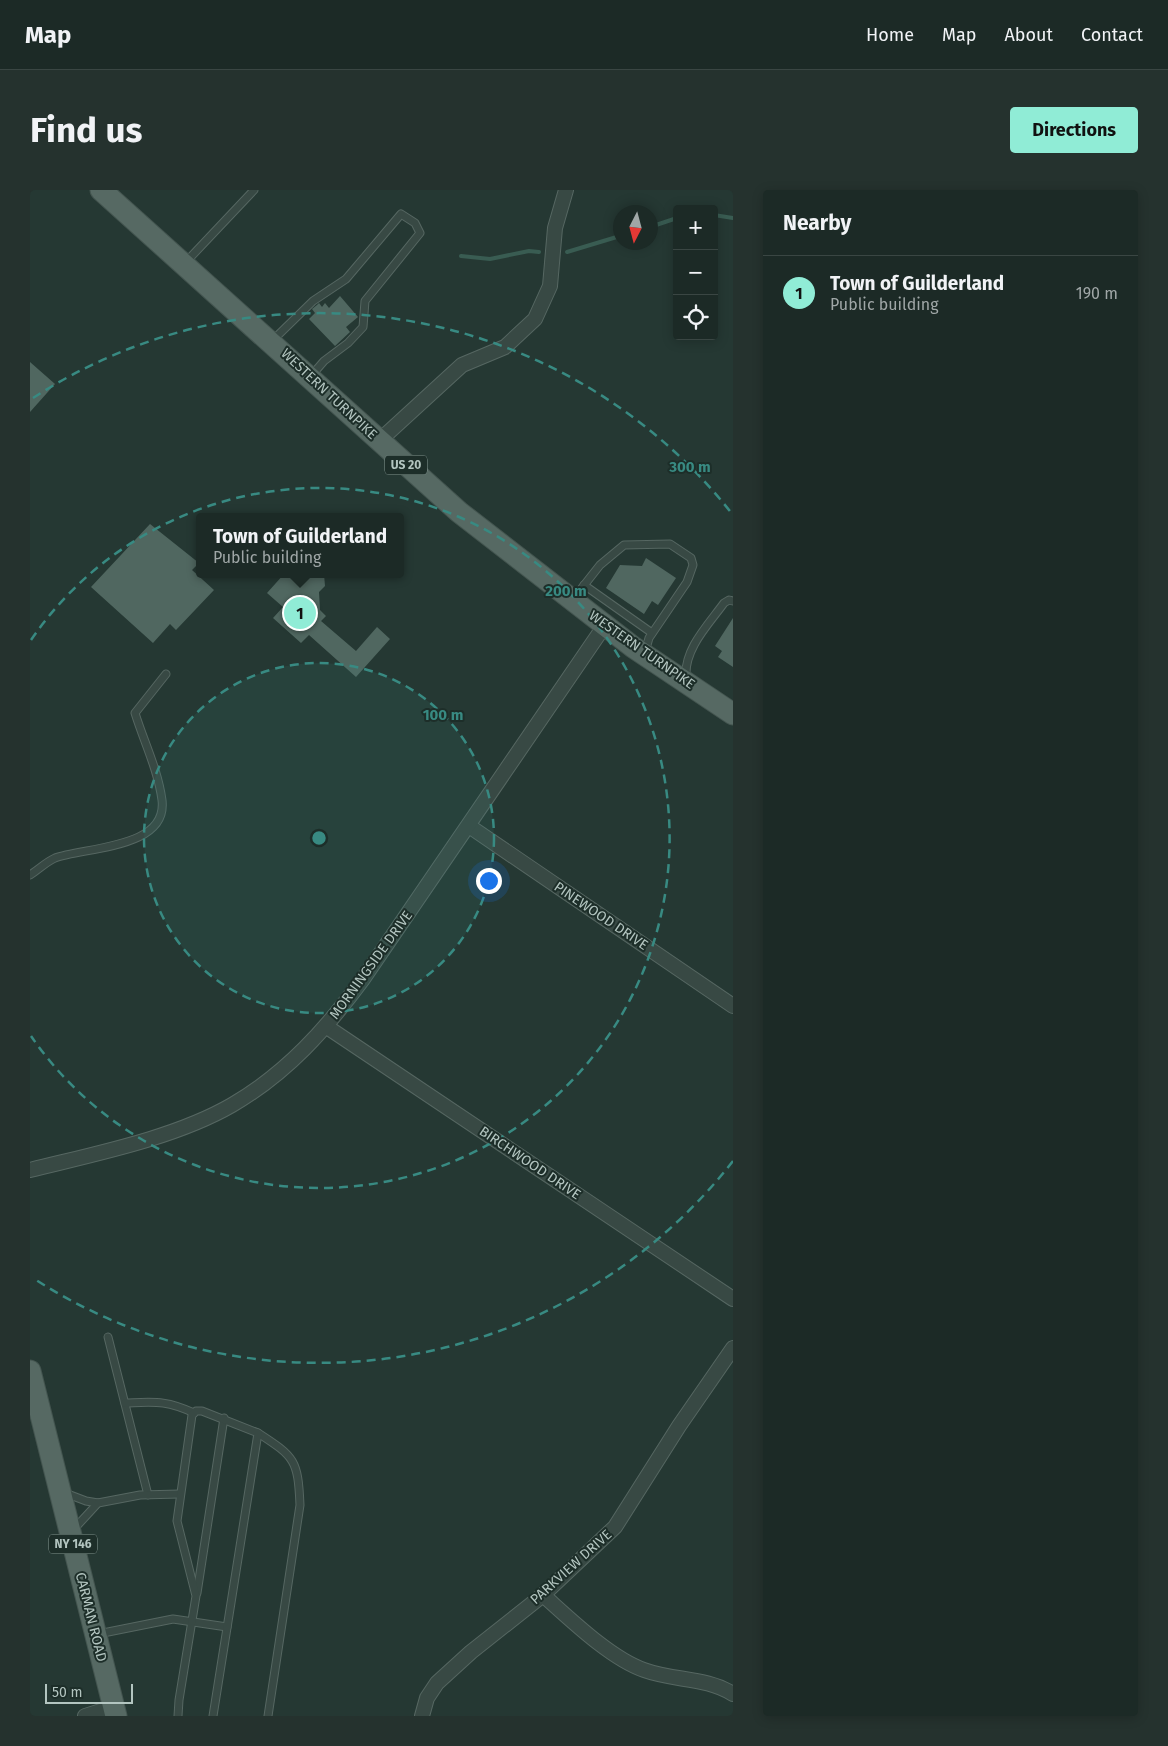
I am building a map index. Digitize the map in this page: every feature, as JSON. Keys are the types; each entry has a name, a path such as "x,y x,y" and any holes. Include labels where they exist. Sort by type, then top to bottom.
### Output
{"main road":[{"name":"WESTERN TURNPIKE","path":"100,190 311,377 459,512 580,592 605,626 733,714"},
{"name":"CARMAN ROAD","path":"30,1372 115,1711"}],"street":[{"path":"379,441 462,365 505,347 535,319 550,286 555,228 566,190"},
{"name":"MORNINGSIDE DRIVE","path":"30,1170 131,1144 208,1118 246,1096 280,1071 327,1027 363,979 605,626"},
{"name":"PINEWOOD DRIVE","path":"469,826 733,1006"},
{"name":"BIRCHWOOD DRIVE","path":"327,1027 733,1299"},
{"name":"PARKVIEW DRIVE","path":"422,1716 427,1698 436,1683 471,1652 543,1595 614,1528 679,1426 733,1348"},
{"path":"543,1595 584,1631 642,1670 708,1682 733,1694"},
{"path":"85,1716 115,1711"}],"lane":[{"path":"183,265 254,190"},
{"path":"271,342 313,301 346,279 401,214 415,223 420,233 365,301 363,326 348,343 324,361 311,377"},
{"path":"645,655 652,634 687,582 693,565 691,558 670,544 624,545 600,565 580,592 652,634"},
{"path":"686,683 686,662 691,650 724,603 729,600 733,601"},
{"path":"30,875 54,858 120,844 139,837 155,824 162,802 156,771 146,748 135,713 166,674"},
{"path":"108,1337 148,1495"},
{"path":"125,1403 158,1402 173,1404 194,1413 202,1411 224,1418 258,1432 286,1451 293,1460 299,1480 300,1496 268,1716"},
{"path":"194,1413 180,1494 177,1527 196,1596"},
{"path":"178,1716 224,1418"},
{"path":"213,1716 258,1432"},
{"path":"60,1490 86,1501 98,1503 148,1495 180,1494"},
{"path":"70,1533 98,1503"},
{"path":"96,1635 162,1619 227,1627"}],"building":[{"path":"340,296 358,317 346,327 350,332 335,346 309,319 315,313 312,309 319,303 322,307 325,303 329,308"},
{"path":"30,362 55,384 30,412"},
{"path":"150,524 196,561 196,566 192,570 196,574 196,578 201,578 214,590 176,630 170,624 153,643 91,587"},
{"path":"646,558 676,578 658,605 652,601 644,614 606,588 620,565 642,566"},
{"path":"280,578 324,578 325,586 319,592 320,610 326,616 321,621 356,651 377,627 390,639 356,677 309,635 301,643 273,618 283,607 267,593"},
{"path":"733,618 733,667 718,657 722,651 715,646"}],"waterway":[{"path":"718,216 733,218"},
{"path":"658,224 673,219"},
{"path":"567,252 613,238"},
{"path":"461,256 490,259 529,251 539,252"}],"place":[{"name":"Town of Guilderland","path":"300,613"}]}
